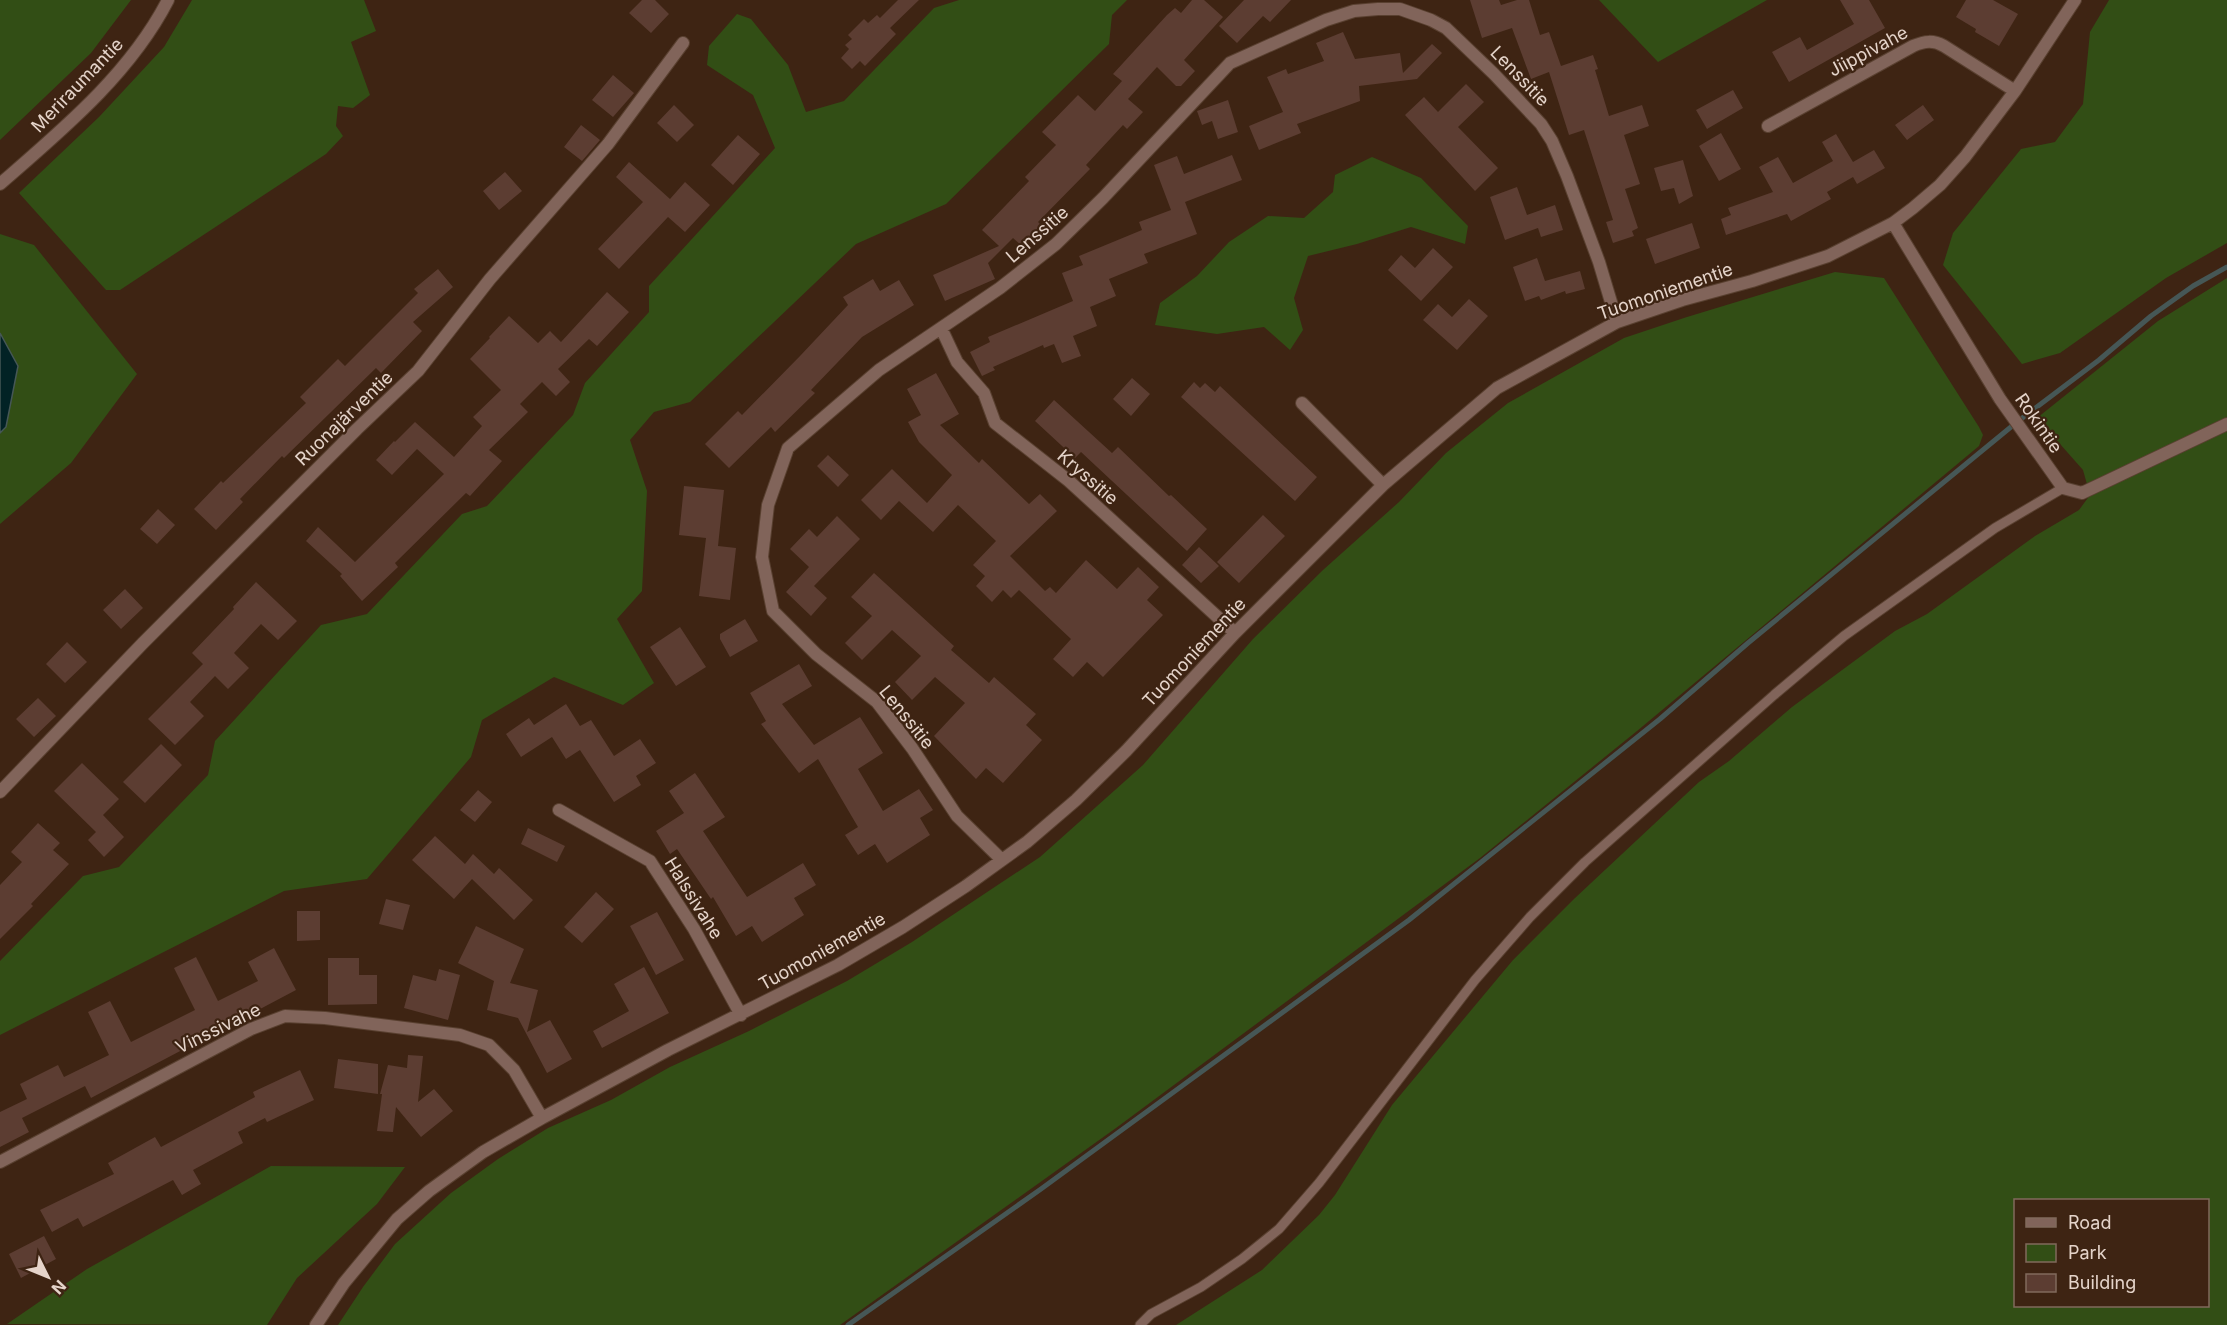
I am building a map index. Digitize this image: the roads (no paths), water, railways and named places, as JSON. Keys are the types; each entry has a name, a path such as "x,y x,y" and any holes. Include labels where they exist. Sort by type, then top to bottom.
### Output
{"street":[{"name":"Meriraumantie","path":"0,184 51,139 112,79 151,30 168,0"},
{"name":"Tuomoniementie","path":"316,1325 344,1283 397,1219 429,1191 483,1152 668,1050 838,965 894,933 966,886 1027,842 1076,800 1126,751 1235,633 1383,485 1497,388 1617,322 1828,256 1893,223 1913,208 1965,157 2015,91 2075,0"},
{"name":"Lenssitie","path":"1002,860 957,816 912,748 877,702 816,654 773,611 762,557 768,505 788,448 879,370 942,330 1056,244 1111,190 1230,63 1326,20 1354,11 1400,9 1446,28 1541,124 1552,141 1567,176 1599,262 1617,322"},
{"name":"Jiippivahe","path":"1768,126 1913,46 1927,42 1936,42 1944,46 2015,91"},
{"name":"Ruonajärventie","path":"0,792 143,643 357,429 418,372 490,279 608,144 683,43"},
{"name":"Rokintie","path":"1893,223 2000,399 2063,488"},
{"name":"Kryssitie","path":"942,330 957,362 984,393 995,423 1069,481 1191,596 1235,633"},
{"path":"1302,403 1383,485"},
{"path":"2063,488 2082,494 2227,424"},
{"name":"Halssivahe","path":"559,810 650,861 693,929 741,1015"},
{"name":"Vinssivahe","path":"0,1162 251,1029 285,1016 325,1018 449,1034 489,1045 514,1070 542,1118"}],"lane":[{"path":"1140,1325 1151,1314 1201,1287 1242,1259 1279,1229 1319,1183 1475,980 1530,917 1585,862 1844,636 1995,528 2063,488"}],"water":[{"path":"0,333 18,366 6,427 0,433"}],"waterway":[{"path":"848,1325 1041,1189 1409,920 1660,719 1748,643 2017,422 2099,360 2151,316 2193,286 2227,267"}]}
